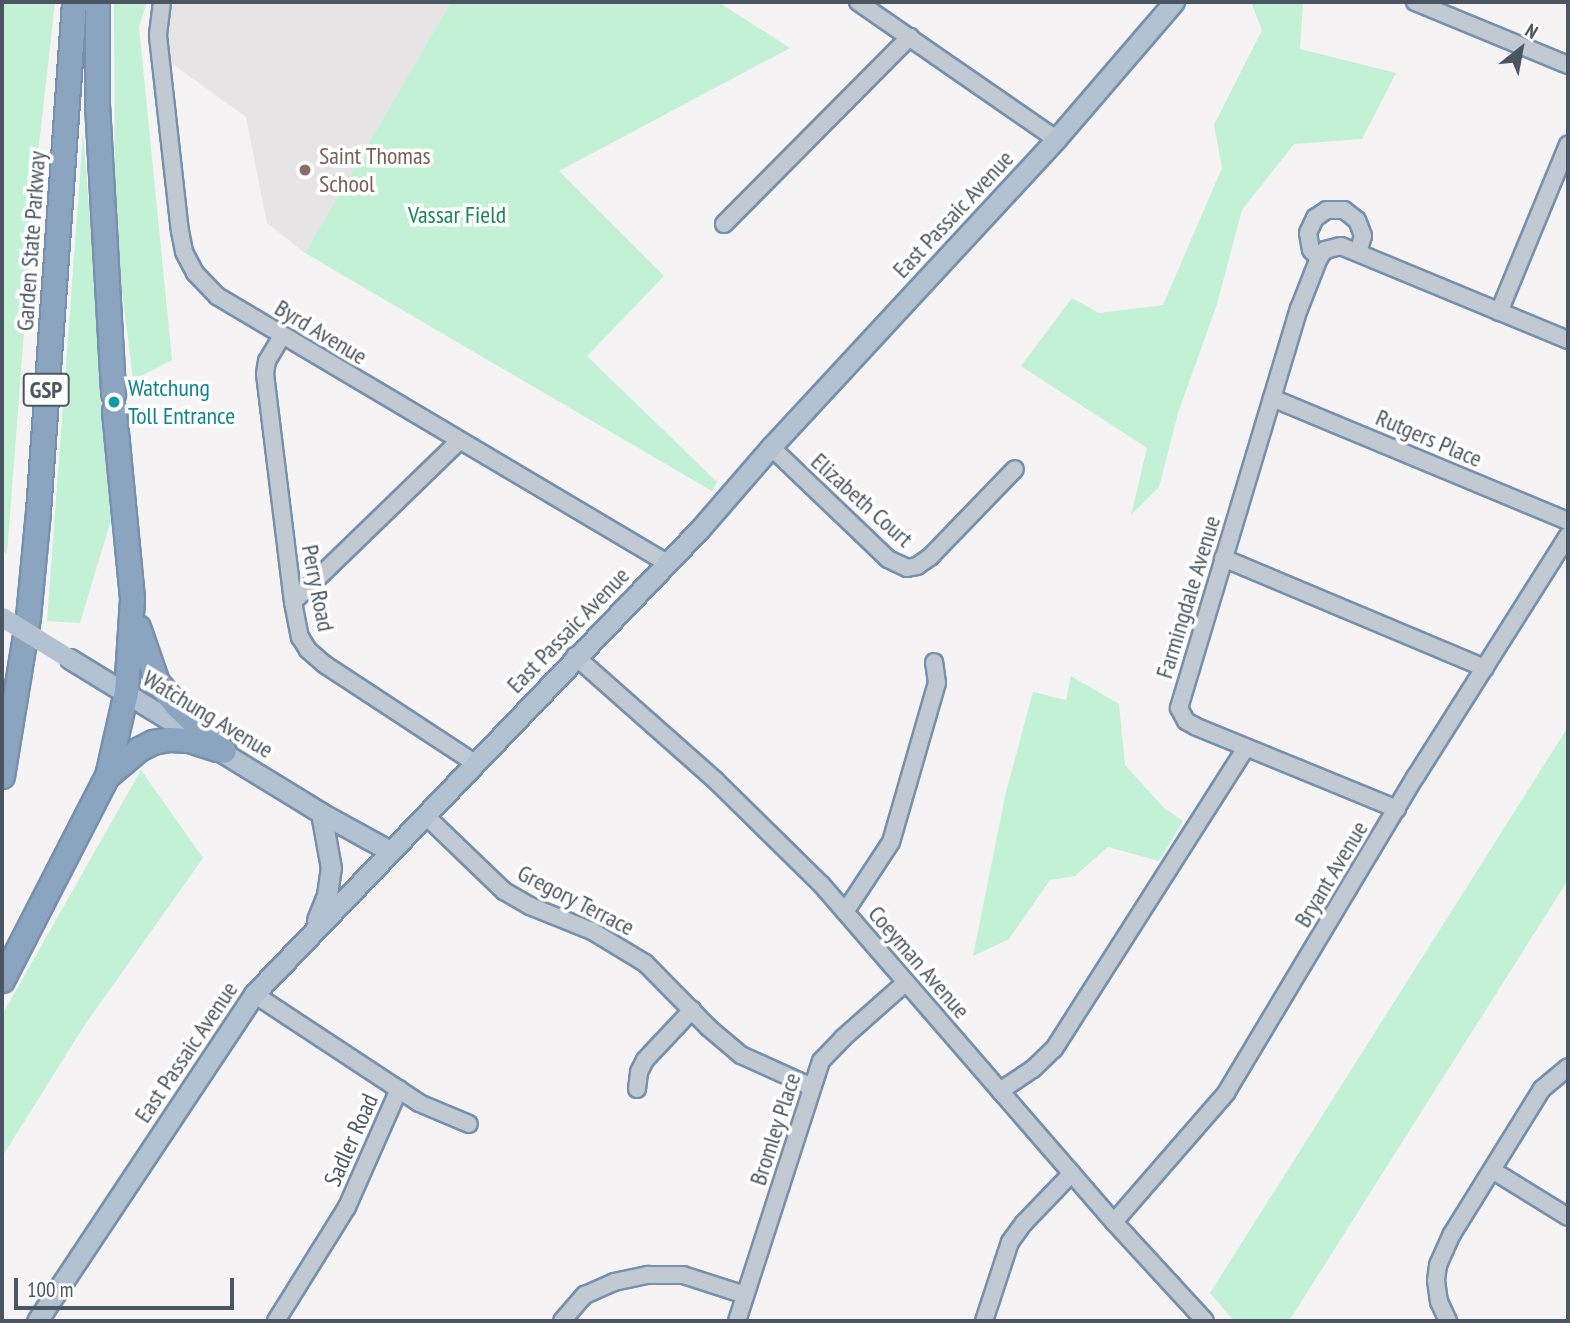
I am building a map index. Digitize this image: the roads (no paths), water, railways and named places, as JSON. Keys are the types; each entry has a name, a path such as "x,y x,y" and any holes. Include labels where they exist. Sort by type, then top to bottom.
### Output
{"highway":[{"name":"Garden State Parkway","path":"2,776 28,617 38,511 74,2"},
{"path":"97,2 97,104 113,402 132,598 148,660 157,682 176,705 224,751"},
{"path":"2,980 107,776 126,692 132,598"},
{"path":"107,776 139,749 153,742 169,739 189,740 224,751"}],"main road":[{"name":"East Passaic Avenue","path":"37,1321 254,994 667,563 1055,139 1174,2"},
{"name":"Watchung Avenue","path":"2,617 321,813 390,851"},
{"path":"304,940 327,895 331,868 321,813"}],"street":[{"name":"Byrd Avenue","path":"162,2 158,36 184,253 195,273 217,296 282,337 667,563"},
{"path":"858,2 1055,139"},
{"path":"1415,2 1568,65"},
{"path":"724,224 910,37"},
{"path":"1499,312 1568,145"},
{"path":"1357,252 1363,236 1357,220 1344,210 1327,210 1315,218 1308,233 1311,250 1319,258 1332,246 1341,246 1568,340"},
{"name":"Farmingdale Avenue","path":"1319,258 1299,309 1179,708 1186,721 1245,749 1397,809"},
{"name":"Perry Road","path":"282,337 267,361 265,374 293,602 300,637 308,650 475,763"},
{"name":"Rutgers Place","path":"1272,398 1568,521"},
{"path":"293,602 459,441"},
{"name":"Elizabeth Court","path":"771,447 888,559 907,568 917,566 930,557 1015,469"},
{"name":"Bryant Avenue","path":"1114,1222 1226,1093 1397,809 1568,536"},
{"path":"1223,558 1485,668"},
{"name":"Coeyman Avenue","path":"575,656 715,780 845,912 1114,1222 1205,1321"},
{"path":"845,912 882,860 891,842 937,683 934,662"},
{"path":"1000,1091 1033,1069 1054,1049 1245,749"},
{"name":"Gregory Terrace","path":"426,817 504,891 530,906 592,932 645,963 741,1055 812,1087"},
{"name":"Bromley Place","path":"737,1321 821,1061 906,982"},
{"name":"Sadler Road","path":"254,994 399,1089 347,1207 276,1321"},
{"path":"637,1089 639,1072 645,1060 692,1010"},
{"path":"1448,1321 1439,1302 1437,1265 1452,1234 1542,1089 1568,1067"},
{"path":"399,1089 419,1103 469,1124"},
{"path":"1492,1170 1568,1217"},
{"path":"984,1321 1010,1242 1024,1223 1072,1173"},
{"path":"562,1321 585,1294 614,1282 648,1275 682,1275 745,1295"}],"place":[{"name":"Saint Thomas School","path":"305,170"},
{"name":"Watchung Toll Entrance","path":"114,402"}],"park label":[{"name":"Vassar Field","path":"457,215"}]}
